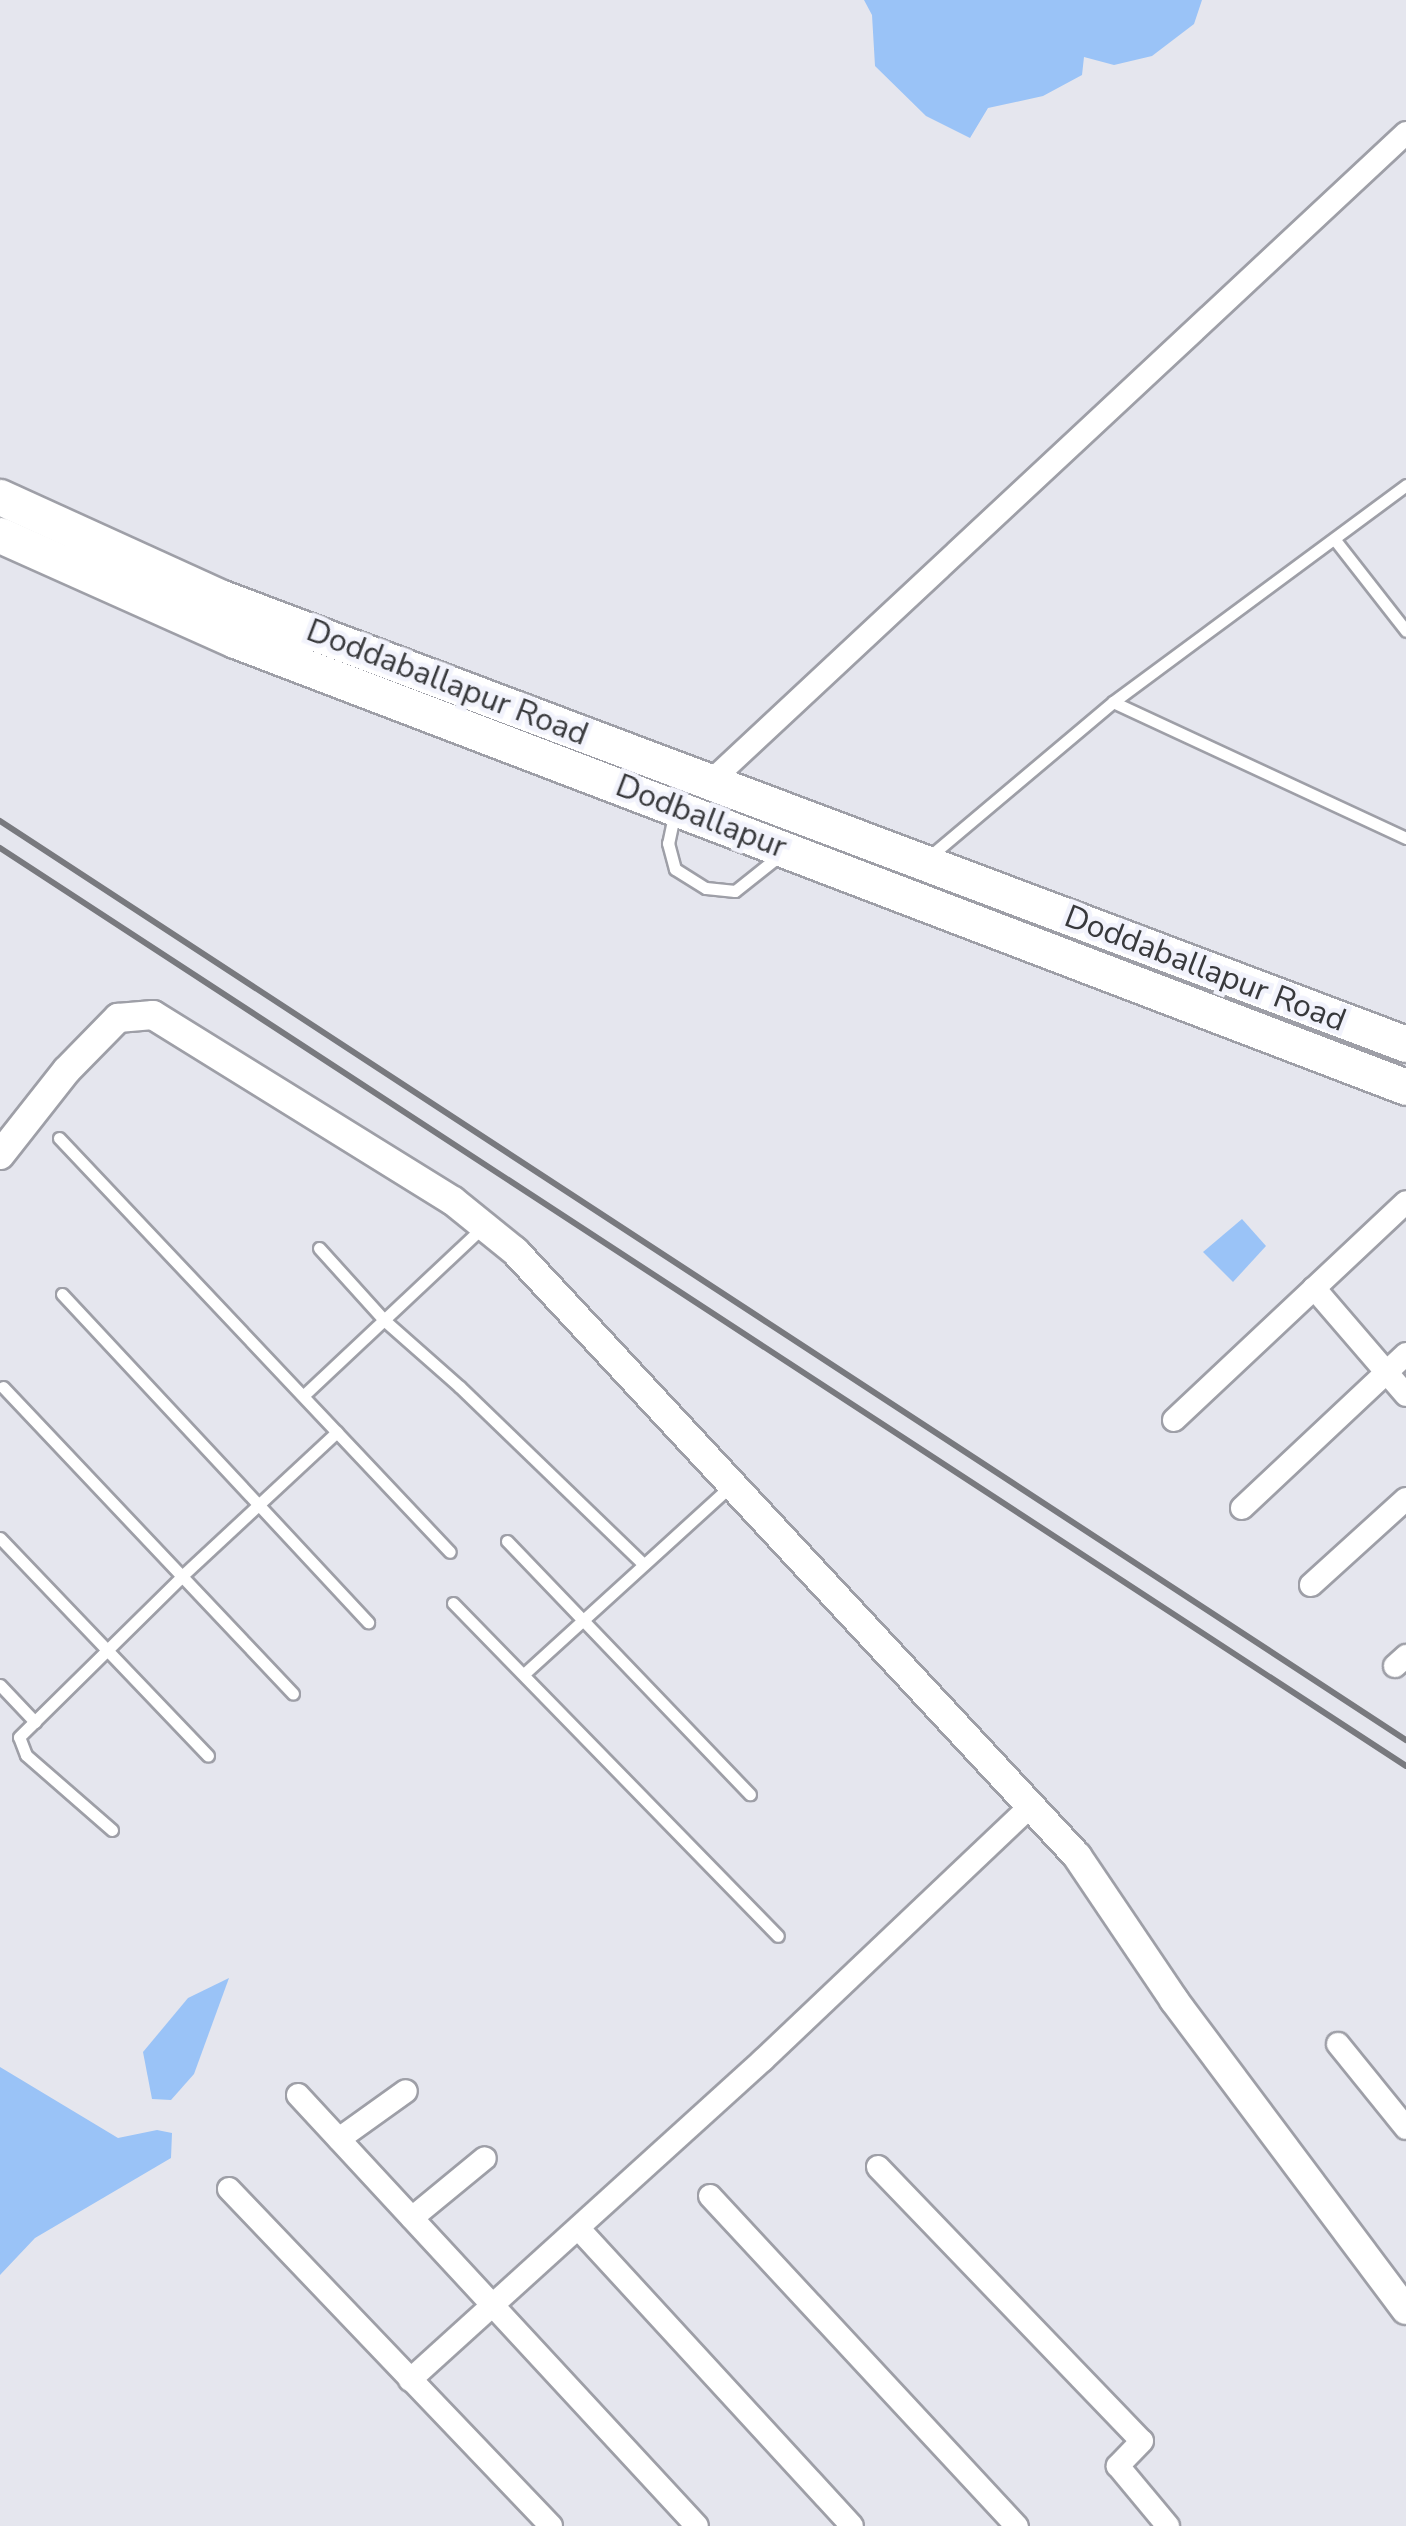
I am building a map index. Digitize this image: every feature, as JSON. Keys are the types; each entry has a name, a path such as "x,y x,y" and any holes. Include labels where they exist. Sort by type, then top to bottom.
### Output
{"main road":[{"name":"Doddaballapur Road","path":"0,497 222,598 1406,1044"},
{"name":"Dodballapur","path":"0,535 235,640 1406,1087"}],"street":[{"path":"709,782 1406,133"},
{"path":"0,1155 68,1070 118,1018 153,1015 453,1201 515,1251 1077,1856 1174,2000 1406,2310"},
{"path":"1174,1420 1406,1202"},
{"path":"1314,1288 1406,1395"},
{"path":"1242,1508 1406,1354"},
{"path":"1311,1585 1406,1499"},
{"path":"410,2380 579,2229 1032,1805"},
{"path":"1338,2044 1406,2128"},
{"path":"338,2139 406,2091"},
{"path":"298,2095 697,2526"},
{"path":"412,2218 485,2158"},
{"path":"878,2167 1142,2441 1118,2466 1168,2526"},
{"path":"229,2189 551,2526"},
{"path":"710,2196 1017,2526"},
{"path":"579,2229 852,2526"}],"lane":[{"path":"922,863 1112,702 1406,484"},
{"path":"1335,540 1406,631"},
{"path":"1112,702 1406,838"},
{"path":"676,807 668,843 675,869 706,888 734,891 785,849"},
{"path":"60,1138 450,1552"},
{"path":"304,1395 484,1226"},
{"path":"318,1248 384,1320 460,1387 643,1564"},
{"path":"62,1294 368,1622"},
{"path":"2,1387 293,1694"},
{"path":"112,1830 21,1749 19,1738 106,1650 337,1432"},
{"path":"525,1673 733,1484"},
{"path":"0,1538 208,1756"},
{"path":"507,1541 750,1794"},
{"path":"453,1604 525,1673 778,1936"},
{"path":"0,1686 34,1722"}],"water":[{"path":"864,0 1202,0 1194,24 1152,56 1114,65 1084,57 1082,75 1043,96 988,108 970,138 926,116 875,66 872,15"},
{"path":"1242,1219 1266,1246 1233,1282 1203,1252"},
{"path":"229,1978 194,2074 171,2100 152,2099 143,2052 188,1998"},
{"path":"0,2067 118,2138 157,2130 172,2133 171,2158 35,2238 0,2275"}],"railway":[{"path":"0,821 1406,1740"},
{"path":"0,848 1406,1766"}]}
